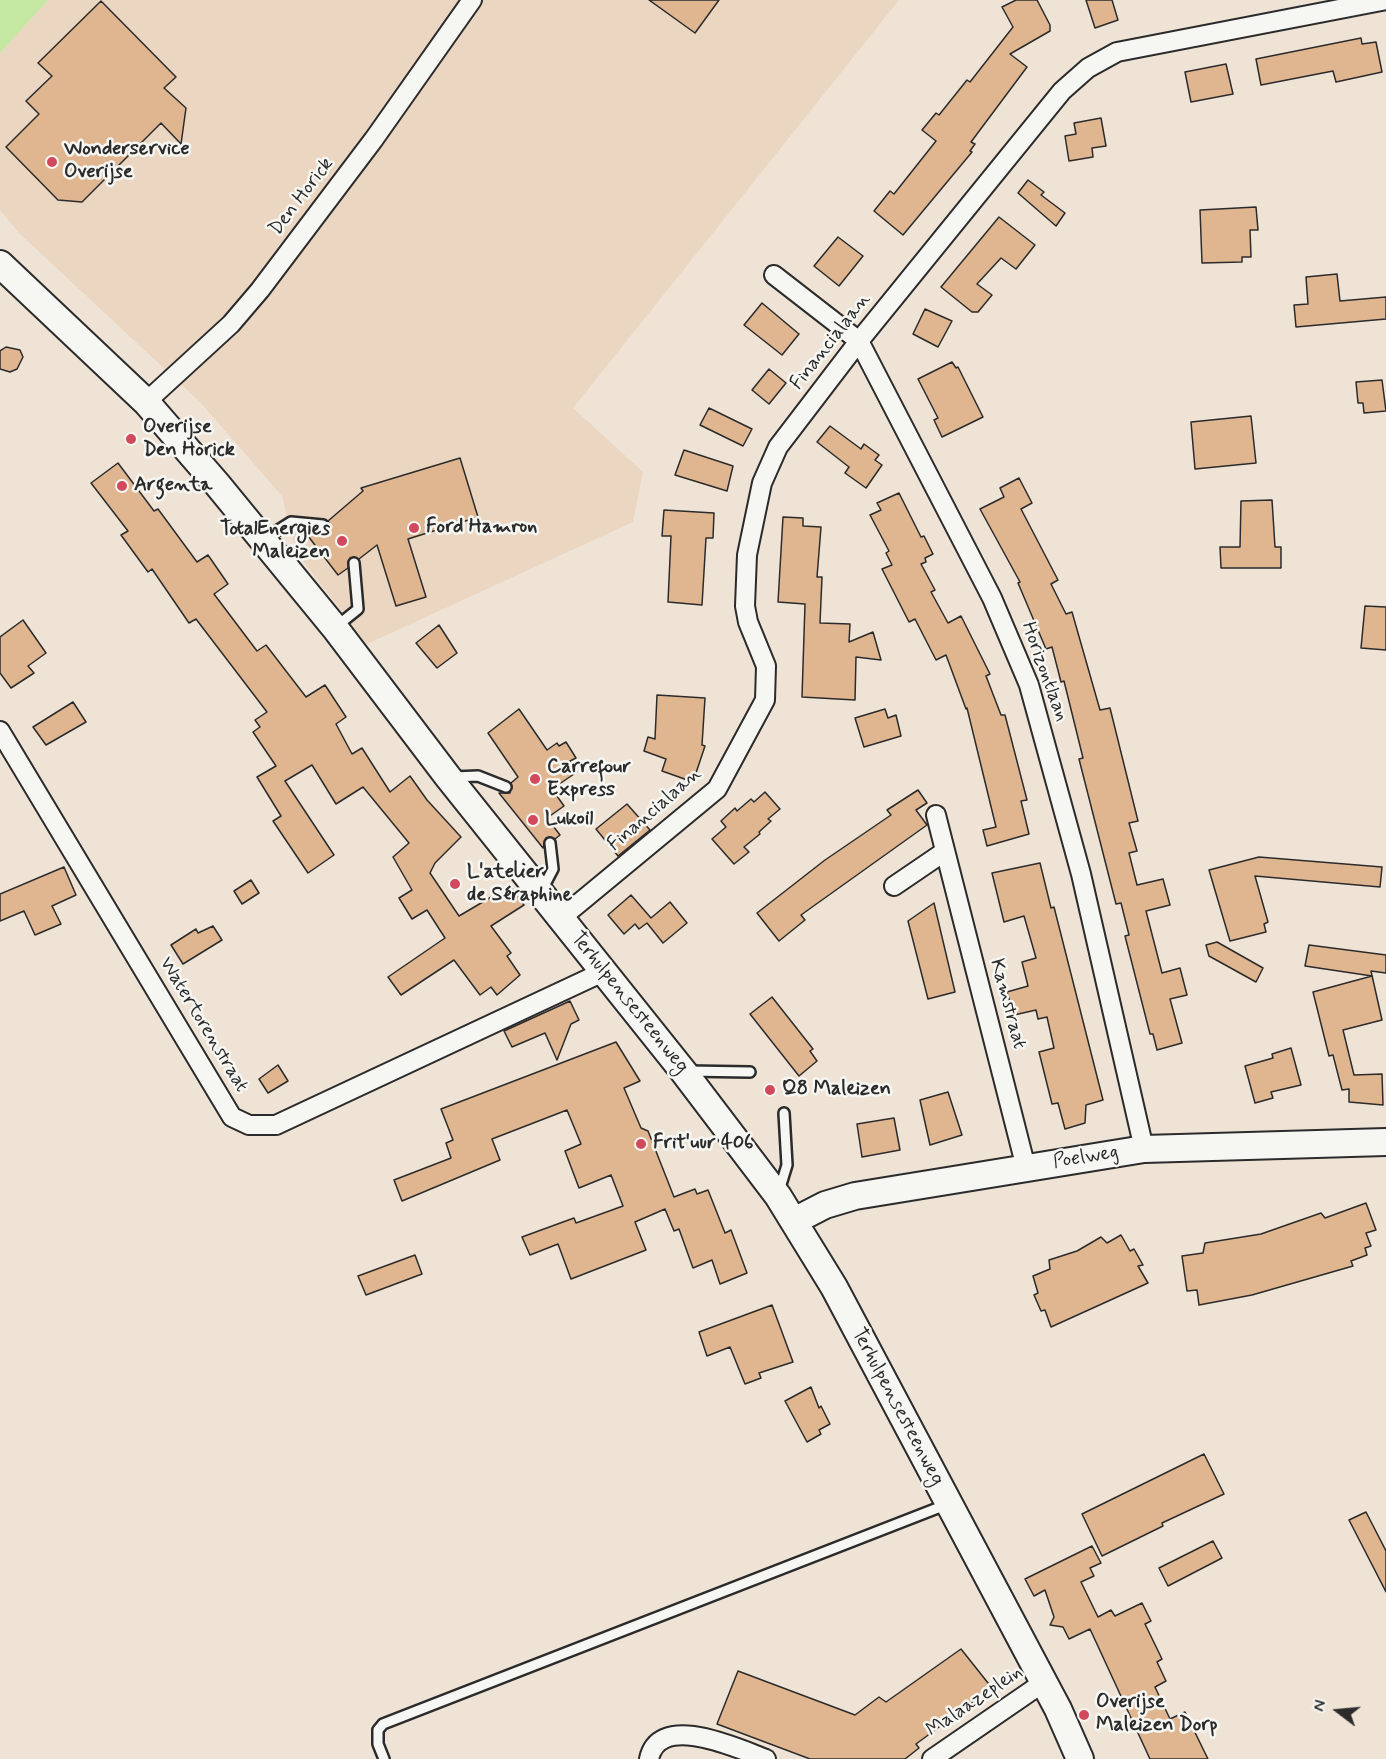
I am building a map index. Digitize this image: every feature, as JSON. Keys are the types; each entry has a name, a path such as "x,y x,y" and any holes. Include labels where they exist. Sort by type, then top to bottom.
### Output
{"main road":[{"name":"Terhulpensesteenweg","path":"0,252 7,269 146,402 263,540 335,628 448,777 683,1071 778,1196 834,1287 1044,1682 1080,1759"},
{"name":"Poelweg","path":"794,1221 825,1205 855,1196 1144,1149 1386,1142"}],"street":[{"name":"Den Horick","path":"146,402 231,324 260,290 374,139 472,0"},
{"name":"Financialaan","path":"561,918 717,789 765,700 766,666 748,622 745,606 747,555 762,483 778,447 859,341 1062,91 1088,68 1117,52 1386,0"},
{"name":"Horizontlaan","path":"774,274 859,341 992,598 1029,685 1081,874 1144,1149"},
{"name":"Watertorenstraat","path":"0,731 232,1117 249,1125 276,1125 603,972"},
{"name":"Kamstraat","path":"936,815 1026,1168"},
{"path":"894,886 944,852"},
{"name":"Malaazeplein","path":"932,1759 1044,1682"},
{"path":"649,1759 650,1753 662,1740 677,1735 723,1742 766,1759"}],"lane":[{"path":"263,540 291,522 323,525"},
{"path":"335,628 358,609 354,563"},
{"path":"448,777 478,776 506,787"},
{"path":"541,892 553,869 550,843"},
{"path":"683,1071 750,1072"},
{"path":"778,1196 788,1165 784,1113"},
{"path":"384,1759 378,1744 378,1730 382,1724 948,1504"}],"shaded area":[{"path":"48,0 899,0 573,408 643,472 633,522 367,644 296,552 282,496 200,402 19,233 0,210 0,53"}],"green space":[{"path":"0,0 48,0 0,53"}],"building":[{"path":"649,0 719,0 695,33"},
{"path":"1016,0 1037,0 1050,25 1050,31 1010,54 1027,67 971,142 975,144 970,151 972,152 903,235 874,211 890,191 894,194 936,141 922,130 936,113 939,115 967,80 970,82 1013,27 1002,7"},
{"path":"1086,0 1112,0 1118,20 1095,28"},
{"path":"101,1 176,77 164,88 186,108 181,144 161,123 82,202 58,200 6,147 39,114 26,101 52,76 38,63"},
{"path":"1361,38 1362,44 1376,42 1382,72 1336,82 1333,71 1261,85 1256,59"},
{"path":"1226,64 1233,94 1191,102 1185,72"},
{"path":"1101,118 1106,146 1092,148 1093,157 1069,161 1065,136 1076,134 1074,123"},
{"path":"1028,180 1044,192 1041,195 1065,213 1056,226 1018,193"},
{"path":"1256,207 1258,230 1250,230 1251,257 1242,257 1242,262 1202,263 1200,210"},
{"path":"999,217 1035,245 1016,269 1001,258 977,284 992,295 978,312 972,312 941,287"},
{"path":"838,237 863,256 839,286 814,266"},
{"path":"1337,274 1340,301 1386,297 1386,319 1296,327 1294,305 1308,304 1306,277"},
{"path":"762,303 799,334 782,355 744,325"},
{"path":"925,309 952,321 938,347 913,334"},
{"path":"6,347 20,350 23,357 17,369 10,372 0,369 0,351"},
{"path":"952,362 956,368 958,367 983,417 942,437 934,420 938,418 918,379"},
{"path":"769,369 786,383 769,404 752,390"},
{"path":"1382,380 1386,411 1364,413 1363,403 1358,403 1356,382"},
{"path":"709,408 752,429 743,446 700,425"},
{"path":"1251,416 1256,463 1195,469 1191,422"},
{"path":"830,426 861,449 864,444 879,455 875,460 882,465 866,488 845,473 849,467 817,442"},
{"path":"684,450 733,466 727,491 675,475"},
{"name":"Ford Hamron","path":"460,458 478,517 408,539 426,597 396,606 377,545 359,559 350,558 348,568 338,575 308,536 315,531 328,529 328,521 363,491 361,488"},
{"path":"118,463 154,511 158,509 197,562 208,555 228,584 214,594 257,651 266,645 306,697 325,685 346,717 336,724 352,754 362,748 390,792 410,776 427,800 461,837 435,863 430,873 459,916 510,886 524,905 491,926 511,953 507,956 520,975 497,995 491,987 480,995 454,960 401,995 388,977 445,938 427,910 412,919 399,898 412,890 393,857 409,843 363,787 336,804 312,765 285,781 334,855 308,873 273,821 281,816 257,777 276,766 253,732 260,727 255,720 267,712 196,619 189,623 152,569 148,572 121,535 128,531 91,483"},
{"path":"1019,478 1032,503 1021,509 1058,580 1051,584 1066,614 1072,612 1100,710 1110,708 1138,821 1129,823 1137,851 1129,853 1137,885 1163,879 1170,905 1146,911 1162,973 1180,968 1187,995 1170,999 1182,1043 1157,1050 1153,1034 1150,1034 1125,936 1129,935 1121,903 1116,904 1079,759 1083,758 1064,681 1061,682 1052,647 1046,649 1018,583 1020,582 980,509 1004,497 1000,488"},
{"path":"899,493 921,537 924,536 933,554 925,558 926,562 921,564 935,590 931,592 948,623 961,616 990,674 986,676 1001,715 1005,715 1027,800 1021,801 1029,834 987,846 983,830 996,827 967,708 946,655 936,660 915,619 909,622 882,569 892,565 886,553 889,551 870,515 881,510 877,503"},
{"path":"1272,500 1275,547 1281,547 1281,568 1221,568 1220,547 1240,547 1241,501"},
{"path":"664,510 714,513 713,538 706,538 702,605 668,602 671,536 662,536"},
{"path":"783,517 803,518 803,526 821,527 817,577 822,577 820,623 850,624 849,642 873,632 881,660 856,657 855,700 802,697 805,604 778,602"},
{"path":"1365,606 1386,607 1386,650 1361,648"},
{"path":"23,620 46,653 28,666 34,673 11,688 0,673 0,637"},
{"path":"439,625 457,653 437,668 416,643"},
{"path":"657,695 705,698 702,745 705,746 693,782 662,771 666,759 644,751 648,737 655,739"},
{"path":"73,702 86,722 46,745 33,727"},
{"path":"519,709 547,750 557,743 559,746 566,742 576,758 570,761 577,772 552,789 564,806 547,818 560,835 555,839 546,838 543,848 499,793 510,793 511,783 518,777 488,733"},
{"path":"885,709 888,718 896,715 901,736 864,747 855,718"},
{"path":"918,790 927,803 916,810 927,825 801,915 805,920 779,941 757,913 825,860 891,815 887,810"},
{"path":"765,792 780,809 768,819 771,821 759,832 760,834 744,847 749,852 734,864 712,839 726,827 721,821 735,808 737,811 751,799 754,802"},
{"path":"627,804 650,830 618,856 596,829"},
{"path":"1259,857 1382,867 1380,887 1255,876 1268,922 1264,924 1266,932 1230,941 1209,870"},
{"path":"1040,863 1051,908 1054,907 1103,1100 1086,1105 1085,1123 1065,1129 1058,1103 1052,1104 1039,1052 1054,1048 1047,1017 1038,1019 1036,1010 1014,1015 1007,992 1028,986 1022,962 1036,958 1024,916 1004,922 992,873"},
{"path":"64,867 76,895 52,906 61,924 35,935 24,911 0,921 0,894"},
{"path":"251,880 259,893 242,904 234,891"},
{"path":"631,895 651,918 670,902 687,923 663,943 647,923 639,929 635,924 624,934 608,915"},
{"path":"934,903 955,992 928,999 908,921"},
{"path":"213,926 222,940 183,964 171,945 196,929 198,933"},
{"path":"1217,942 1263,968 1256,982 1209,956 1206,945"},
{"path":"1309,945 1386,955 1386,973 1371,971 1382,1020 1343,1030 1354,1075 1382,1074 1383,1105 1349,1102 1349,1089 1342,1090 1333,1055 1329,1056 1313,992 1372,976 1305,966"},
{"path":"772,997 813,1049 810,1051 817,1061 799,1076 750,1014"},
{"path":"570,1001 579,1020 571,1024 557,1060 545,1033 512,1047 504,1031"},
{"path":"616,1042 640,1081 624,1088 641,1128 648,1131 674,1197 695,1189 697,1194 708,1190 725,1233 731,1230 747,1273 720,1284 712,1260 693,1268 679,1229 674,1231 665,1209 635,1222 646,1250 571,1279 558,1244 530,1255 522,1237 574,1218 576,1223 623,1206 611,1175 579,1188 565,1151 581,1144 567,1110 492,1139 500,1160 402,1201 394,1180 451,1158 446,1143 453,1140 441,1109"},
{"path":"1291,1048 1301,1085 1271,1092 1273,1098 1255,1103 1245,1066 1273,1058 1272,1054"},
{"path":"278,1065 288,1081 268,1093 259,1079"},
{"path":"948,1092 962,1135 930,1145 920,1100"},
{"path":"894,1118 900,1150 862,1157 857,1124"},
{"path":"1366,1203 1376,1230 1366,1233 1371,1246 1365,1248 1367,1255 1351,1261 1353,1266 1252,1295 1199,1305 1197,1290 1187,1291 1182,1256 1203,1253 1205,1243 1261,1234 1321,1213 1325,1218"},
{"path":"1121,1235 1130,1251 1134,1249 1143,1265 1138,1266 1148,1283 1051,1327 1045,1310 1041,1311 1034,1295 1038,1293 1033,1276 1050,1269 1049,1260 1077,1251 1101,1237 1107,1243"},
{"path":"415,1255 422,1274 366,1295 358,1276"},
{"path":"772,1305 793,1362 759,1373 761,1378 745,1384 730,1347 707,1356 699,1332"},
{"path":"811,1387 819,1408 821,1406 830,1424 819,1430 821,1434 807,1442 785,1401"},
{"path":"1204,1454 1224,1494 1162,1523 1163,1526 1102,1556 1082,1514"},
{"path":"1366,1512 1386,1551 1386,1592 1349,1520"},
{"path":"1213,1541 1222,1558 1168,1586 1159,1568"},
{"path":"1092,1546 1101,1563 1090,1568 1094,1576 1081,1582 1098,1617 1111,1610 1115,1616 1142,1603 1151,1621 1145,1624 1162,1659 1157,1662 1166,1681 1155,1687 1170,1719 1185,1712 1208,1759 1150,1759 1090,1629 1069,1639 1063,1627 1050,1625 1054,1617 1045,1590 1034,1596 1025,1579"},
{"path":"961,1649 992,1688 916,1744 919,1748 905,1759 810,1759 717,1724 738,1671 855,1715 879,1697 886,1702"}],"place":[{"name":"Wonderservice Overijse","path":"52,162"},
{"name":"Overijse Den Horick","path":"131,439"},
{"name":"Argenta","path":"122,486"},
{"name":"Ford Hamron","path":"414,528"},
{"name":"TotalEnergies Maleizen","path":"342,541"},
{"name":"Carrefour Express","path":"535,779"},
{"name":"Lukoil","path":"533,820"},
{"name":"L'atelier de Séraphine","path":"455,884"},
{"name":"Q8 Maleizen","path":"770,1090"},
{"name":"Frit'uur 406","path":"641,1144"},
{"name":"Overijse Maleizen Dorp","path":"1084,1715"}]}
